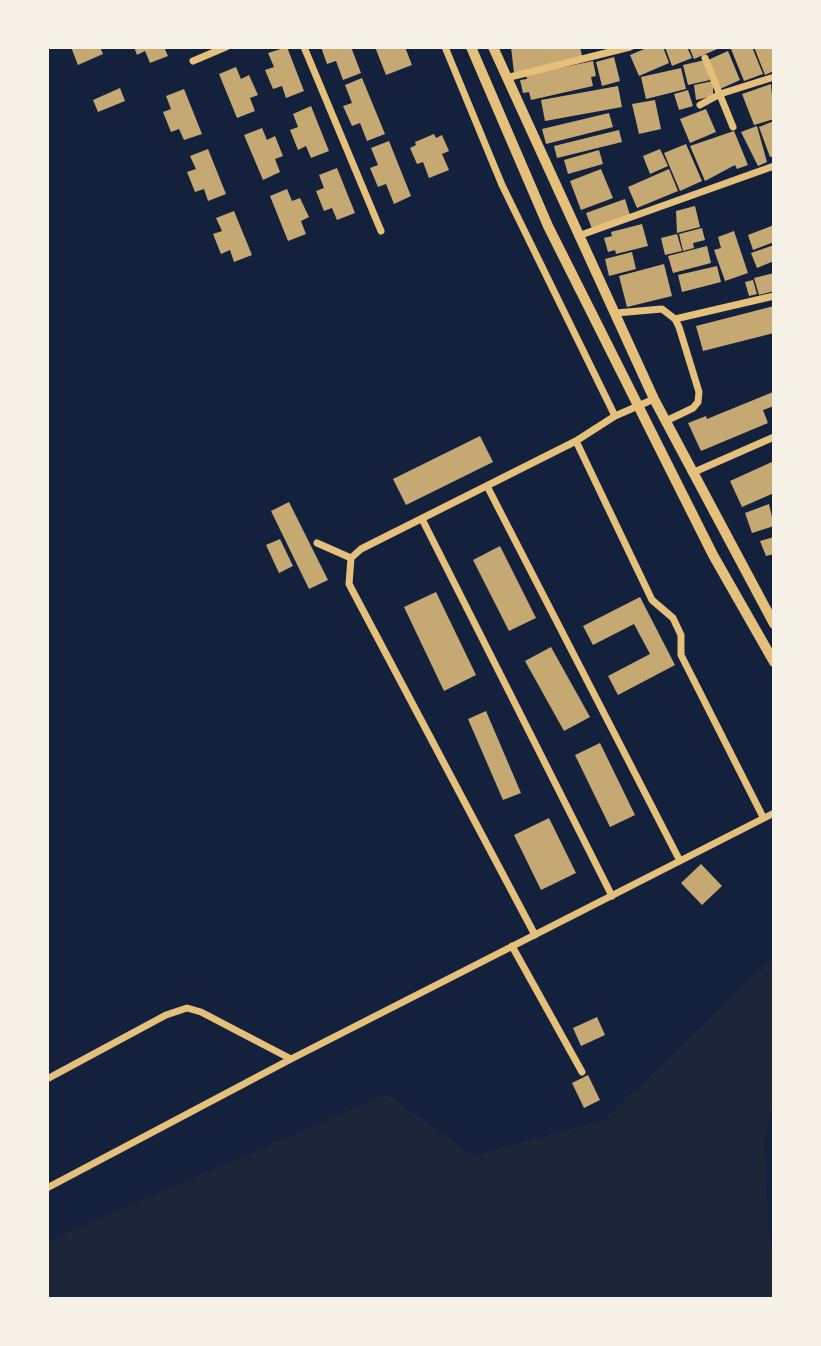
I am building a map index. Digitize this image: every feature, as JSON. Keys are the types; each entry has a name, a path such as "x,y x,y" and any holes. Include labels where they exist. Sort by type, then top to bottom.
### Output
{"main road":[{"path":"471,47 548,226 713,555 774,662"},
{"path":"494,47 654,399 692,473 769,607 774,624"}],"street":[{"path":"193,61 226,47"},
{"path":"304,47 381,231"},
{"path":"445,47 502,185 615,416"},
{"path":"506,78 630,47"},
{"path":"705,58 733,127"},
{"path":"700,105 720,94 774,77"},
{"path":"578,236 774,166"},
{"path":"675,319 774,296"},
{"path":"616,313 662,309 675,319 699,393 693,408 666,421"},
{"path":"535,935 356,600 349,584 351,558 361,549 576,441 615,416 654,399"},
{"path":"692,473 774,437"},
{"path":"576,441 652,600 673,618 681,635 681,655 763,817"},
{"path":"486,486 680,861"},
{"path":"422,519 612,896"},
{"path":"317,543 351,558"},
{"path":"47,1188 291,1059 774,813"},
{"path":"512,946 582,1072"},
{"path":"47,1079 166,1015 187,1009 201,1012 291,1059"}],"shaded area":[{"path":"774,957 774,1101 764,1141 769,1234 774,1255 774,1299 47,1299 47,1241 386,1094 474,1155 603,1120"}],"building":[{"path":"71,47 100,47 103,54 78,65"},
{"path":"134,47 164,47 168,56 150,63 145,51 137,55"},
{"path":"287,47 304,91 286,98 282,86 273,89 265,70 274,67 268,53"},
{"path":"321,47 351,47 361,73 343,80 336,61 327,64"},
{"path":"375,47 405,47 412,65 386,75"},
{"path":"511,47 580,47 582,56 514,73"},
{"path":"649,47 663,47 669,63 639,76 630,55"},
{"path":"665,47 687,47 692,58 672,66"},
{"path":"689,47 722,47 694,59"},
{"path":"752,47 763,74 744,81 731,49"},
{"path":"754,47 774,47 774,71 765,75"},
{"path":"728,51 740,80 720,89 708,60"},
{"path":"614,57 620,81 602,86 596,62"},
{"path":"705,60 710,80 688,85 683,65"},
{"path":"593,61 596,76 591,77 593,86 531,100 529,92 523,93 520,80 527,79 526,75"},
{"path":"236,67 241,79 249,75 258,95 250,98 255,111 237,118 219,74"},
{"path":"681,68 686,89 646,99 641,77"},
{"path":"362,78 385,134 367,141 360,123 352,126 343,106 352,103 345,85"},
{"path":"713,81 713,96 696,100 694,85"},
{"path":"771,84 774,119 754,125 742,94"},
{"path":"618,86 622,107 545,121 541,100"},
{"path":"120,88 125,101 98,112 93,100"},
{"path":"184,89 202,134 184,140 179,129 171,132 163,112 171,109 166,96"},
{"path":"688,90 693,106 679,110 674,94"},
{"path":"655,100 661,129 639,134 632,104"},
{"path":"311,106 329,151 311,158 306,146 298,150 290,130 298,127 293,114"},
{"path":"706,109 716,132 690,143 680,119"},
{"path":"609,113 613,127 546,144 542,129"},
{"path":"774,121 774,156 770,157 759,127"},
{"path":"757,126 767,162 758,166 741,132"},
{"path":"262,128 267,140 275,136 283,156 275,159 280,172 263,180 244,135"},
{"path":"619,130 622,142 557,158 554,146"},
{"path":"734,131 748,165 737,169 735,165 705,181 690,146"},
{"path":"434,134 436,138 442,135 449,151 442,154 449,170 429,178 423,162 417,164 410,148 416,145 415,142"},
{"path":"389,141 411,196 394,204 386,184 378,187 370,168 378,165 371,148"},
{"path":"686,144 702,181 680,191 664,153"},
{"path":"208,149 226,194 208,201 204,189 195,192 187,172 196,169 190,156"},
{"path":"660,149 668,166 650,174 643,156"},
{"path":"599,150 603,164 568,174 564,160"},
{"path":"337,168 355,213 337,220 332,208 324,211 316,191 324,188 319,175"},
{"path":"601,169 613,198 581,210 570,181"},
{"path":"669,169 678,191 637,208 628,187"},
{"path":"287,189 292,201 300,198 309,217 301,221 306,234 288,241 270,196"},
{"path":"625,199 630,215 592,229 586,213"},
{"path":"695,206 700,227 677,233 676,211"},
{"path":"234,211 252,255 234,262 230,250 221,254 213,234 222,231 216,218"},
{"path":"642,224 648,246 616,254 615,250 608,252 604,238 612,236 611,232"},
{"path":"774,225 774,242 753,250 748,235"},
{"path":"702,228 705,240 693,243 694,248 683,251 679,234"},
{"path":"734,231 748,273 725,281 714,250 721,248 718,237"},
{"path":"677,234 682,251 665,255 661,238"},
{"path":"774,245 774,261 757,268 751,253"},
{"path":"707,246 711,263 673,273 668,256"},
{"path":"632,252 636,269 609,276 605,259"},
{"path":"664,264 672,296 627,307 619,276"},
{"path":"717,266 721,282 682,292 678,275"},
{"path":"774,273 774,291 759,295 754,278"},
{"path":"753,280 757,294 749,296 745,282"},
{"path":"774,306 774,333 703,351 696,326"},
{"path":"773,392 774,406 763,410 768,423 701,451 688,423 706,416 707,419"},
{"path":"480,436 493,462 406,505 393,479"},
{"path":"774,461 774,493 742,507 730,481"},
{"path":"289,502 328,580 309,589 271,511"},
{"path":"769,504 774,526 752,533 745,513"},
{"path":"774,537 774,554 766,556 760,541"},
{"path":"280,539 293,566 279,573 266,545"},
{"path":"500,546 536,618 509,631 473,560"},
{"path":"436,592 476,675 444,691 404,607"},
{"path":"640,597 675,665 618,695 608,676 650,654 634,624 593,645 583,626"},
{"path":"551,647 590,717 564,731 525,661"},
{"path":"486,711 521,793 503,800 468,719"},
{"path":"600,743 635,815 610,827 575,755"},
{"path":"549,818 576,873 541,890 514,835"},
{"path":"701,864 722,886 702,905 681,883"},
{"path":"597,1017 605,1035 581,1046 573,1028"},
{"path":"588,1075 600,1100 584,1108 572,1083"}]}
